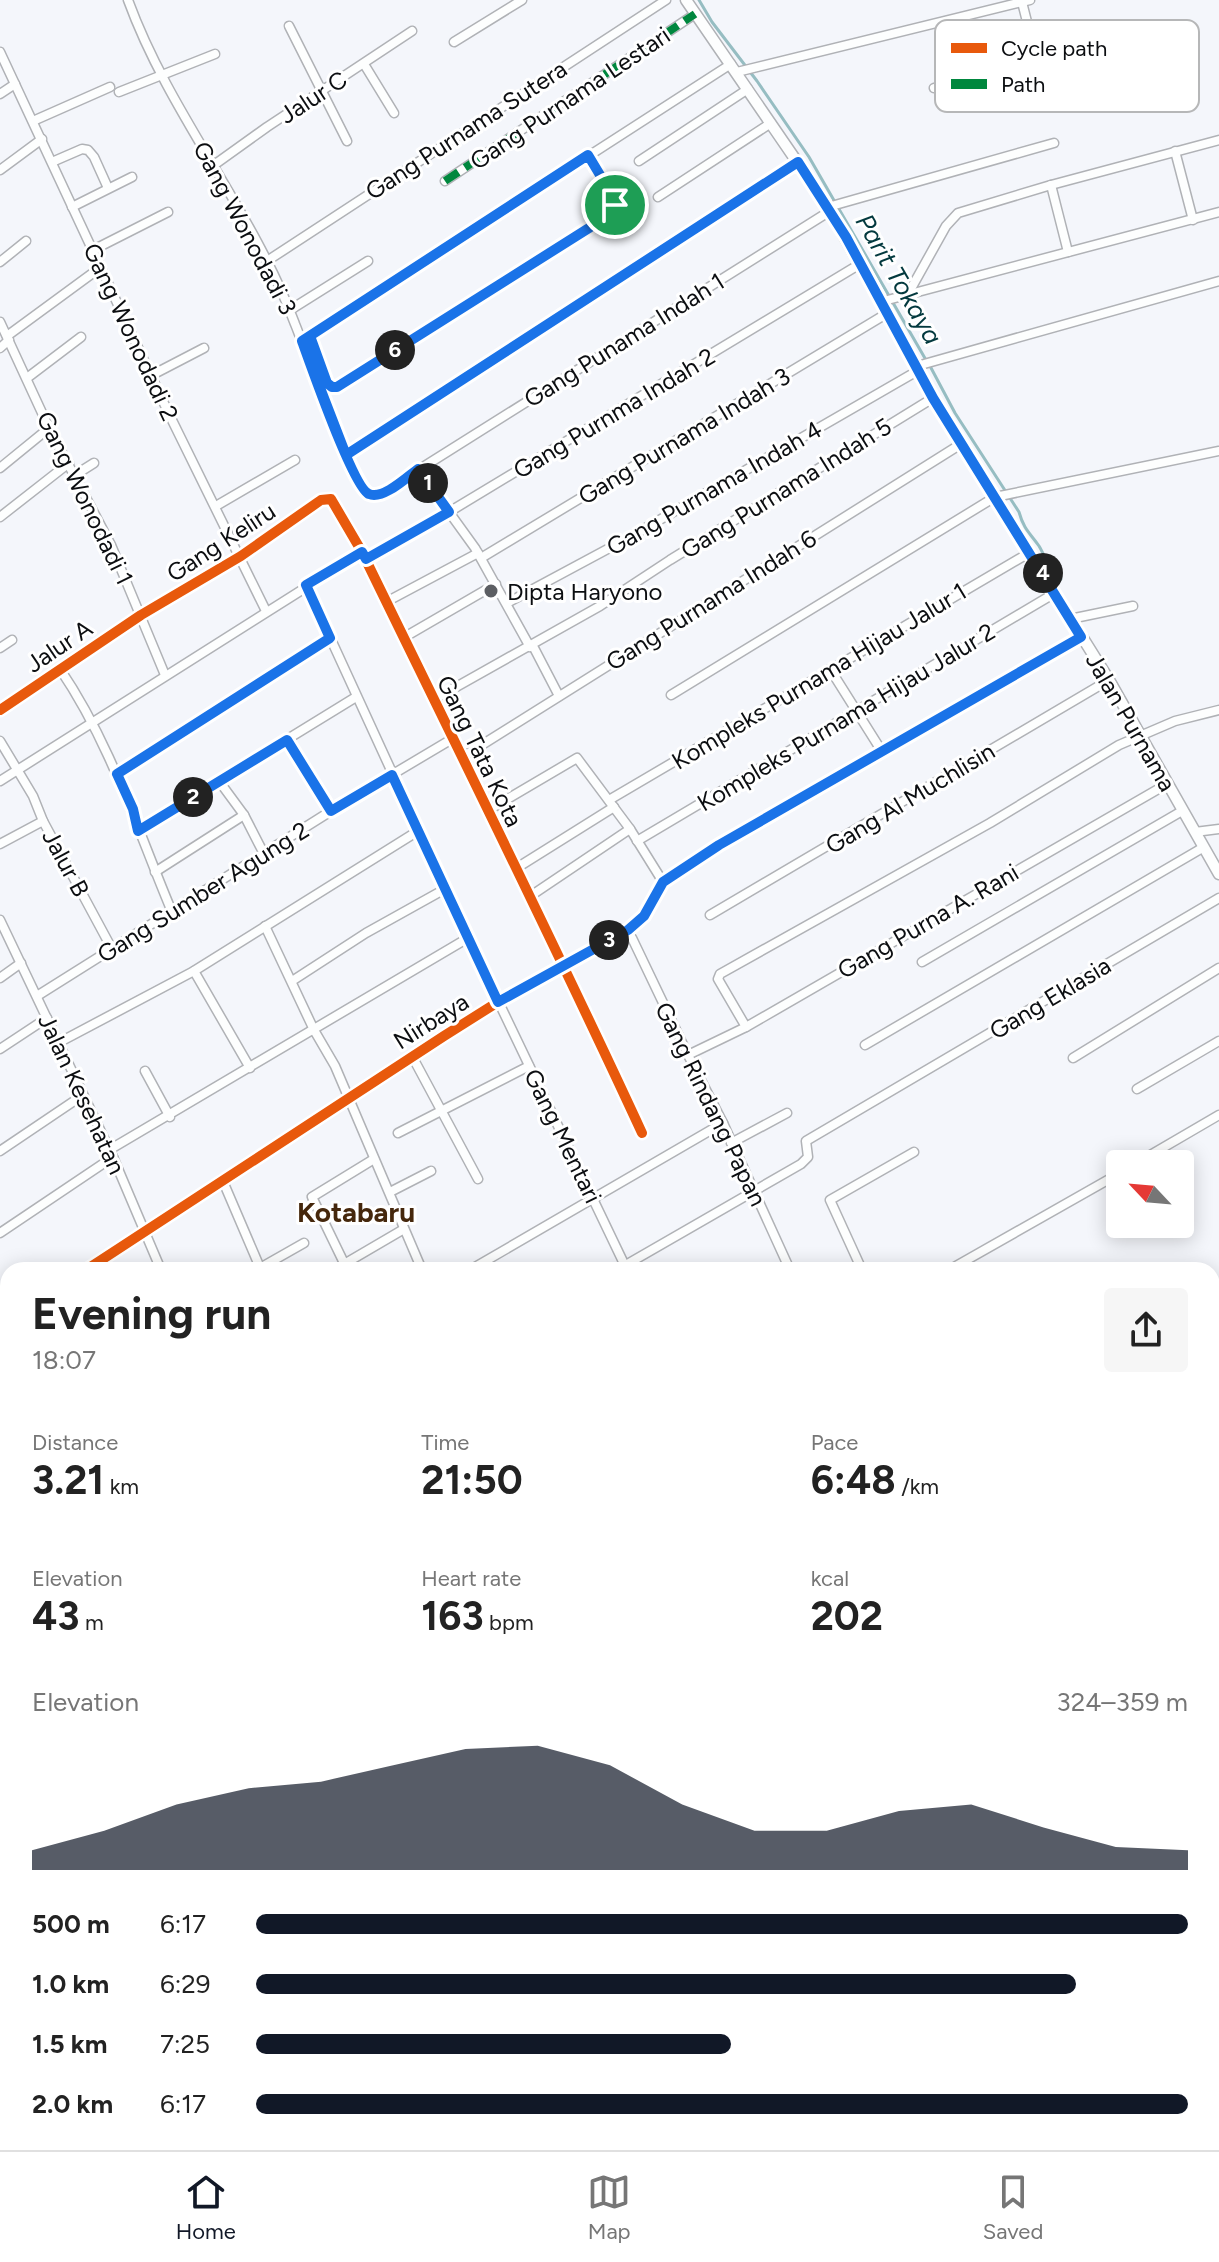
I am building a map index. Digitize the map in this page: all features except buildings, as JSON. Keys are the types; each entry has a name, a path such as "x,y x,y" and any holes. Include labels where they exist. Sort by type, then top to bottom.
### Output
{"street":[{"name":"Gang Wonodadi 3","path":"128,0 162,77 267,261 306,338 346,455 360,486 370,495 385,491 418,469"},
{"path":"454,42 522,0"},
{"name":"Gang Purnama Sutera","path":"267,261 666,0"},
{"name":"Jalan Purnama","path":"686,0 737,69 798,162 833,206 860,264 884,301 886,314 923,365 933,398 961,444 1003,495 1029,553 1109,680 1219,874"},
{"path":"947,20 1026,1"},
{"name":"Gang Purnama Lestari","path":"445,181 695,14"},
{"path":"588,155 615,203 614,208 589,228 335,388 327,383 306,338 588,155 737,69 935,23"},
{"path":"289,26 347,141"},
{"name":"Jalur C","path":"214,165 412,31"},
{"name":"Gang Wonodadi 2","path":"0,52 266,611"},
{"path":"119,92 215,54"},
{"path":"364,64 394,113"},
{"path":"0,94 15,84"},
{"path":"33,121 110,87"},
{"path":"639,161 748,89"},
{"path":"658,197 771,123"},
{"path":"0,170 42,139"},
{"path":"903,295 946,226 958,213 1219,140"},
{"name":"Gang Punama Indah 1","path":"418,469 833,206 1054,143"},
{"path":"52,162 86,149 94,157 108,188"},
{"path":"1175,151 1193,220"},
{"path":"346,455 798,162"},
{"path":"72,207 132,177"},
{"path":"1051,185 1068,252"},
{"path":"93,250 168,212"},
{"path":"884,301 1219,212"},
{"path":"0,262 26,241"},
{"path":"290,310 368,261"},
{"name":"Gang Purnma Indah 2","path":"0,781 306,585 449,512 860,264"},
{"path":"0,348 8,338 101,267"},
{"name":"Gang Purnama Indah 4","path":"507,603 630,537 923,365 1219,281"},
{"name":"Gang Purnama Indah 3","path":"386,602 480,555 886,314"},
{"name":"Gang Wonodadi 1","path":"0,322 49,428 111,545 165,675"},
{"path":"27,378 81,337"},
{"path":"152,375 204,348"},
{"name":"Gang Purnama Indah 5","path":"433,700 532,646 933,398"},
{"path":"0,468 49,428"},
{"name":"Gang Purnama Indah 6","path":"461,758 961,444"},
{"path":"671,695 1003,495 1219,451"},
{"path":"216,506 295,460"},
{"path":"0,517 69,463"},
{"path":"75,475 94,463"},
{"path":"418,469 480,555 559,696"},
{"name":"Gang Tata Kota","path":"321,500 331,499 364,556 515,869 565,965 642,1133"},
{"name":"Gang Keliru","path":"141,615 241,556 321,500"},
{"name":"Kompleks Purnama Hijau Jalur 1","path":"515,869 612,804 830,669 1029,553"},
{"path":"403,638 496,584"},
{"name":"Gang Mentari","path":"306,585 620,1262"},
{"name":"Kompleks Purnama Hijau Jalur 2","path":"637,841 1055,593"},
{"path":"1070,619 1133,606"},
{"name":"Jalur A","path":"0,710 141,615"},
{"name":"Nirbaya","path":"98,1262 498,1002 630,934 663,882 719,845 1081,637"},
{"path":"117,774 330,638"},
{"path":"0,648 12,640"},
{"path":"60,669 92,722 117,774 172,912"},
{"path":"830,669 881,750"},
{"name":"Gang Al Muchlisin","path":"710,915 1109,680"},
{"path":"138,831 356,697"},
{"path":"746,1027 718,979 720,974 906,871 1119,745 1175,721 1219,710"},
{"name":"Gang Sumber Agung 2","path":"37,996 331,811 452,739"},
{"path":"287,740 331,811"},
{"path":"0,741 33,796 43,821"},
{"path":"487,811 577,758 630,829 663,882"},
{"path":"219,781 244,815 264,854"},
{"name":"Gang Purna A. Rani","path":"688,1055 746,1027 1167,784"},
{"path":"922,962 1182,811"},
{"path":"155,872 244,815"},
{"name":"Jalur B","path":"0,844 43,821 112,949"},
{"path":"529,897 630,829"},
{"path":"1195,832 1219,829"},
{"path":"58,1043 194,971 418,831"},
{"path":"865,1045 1204,847"},
{"path":"292,981 366,933 445,889"},
{"name":"Gang Eklasia","path":"753,1191 806,1160 808,1138 882,1098 1219,898"},
{"name":"Jalan Kesehatan","path":"0,920 4,937 37,996 158,1262"},
{"path":"265,926 314,1030 335,1066 418,1262"},
{"name":"Gang Rindang Papan","path":"630,934 723,1123 786,1262"},
{"path":"0,1233 111,1154 468,938"},
{"path":"0,978 21,963"},
{"path":"1073,1058 1219,968"},
{"path":"194,971 250,1068"},
{"path":"0,1049 47,1018"},
{"path":"1137,1089 1219,1041"},
{"path":"412,1056 478,1179"},
{"path":"398,1133 529,1066"},
{"path":"145,1071 170,1117"},
{"path":"0,1151 83,1095"},
{"path":"731,1143 787,1113"},
{"path":"1159,1150 1219,1115"},
{"path":"484,1262 723,1123"},
{"path":"858,1262 830,1200 914,1152"},
{"path":"344,1262 312,1197 374,1159"},
{"path":"390,1192 431,1171"},
{"path":"222,1179 258,1262"},
{"path":"963,1262 1106,1181"},
{"path":"635,1262 753,1191"},
{"path":"346,1262 404,1229"},
{"path":"273,1262 304,1243"}],"waterway":[{"name":"Parit Tokaya","path":"699,0 809,157 926,360"},
{"name":"Parit Tokaya","path":"930,366 955,413 1019,512 1025,527 1061,579"}],"marked path":[{"path":"445,181 695,14"}],"cycle path":[{"path":"0,710 141,615 241,556 321,500 331,499 362,552 642,1133"},
{"path":"98,1262 498,1002 628,930 644,916 663,882 719,845 1081,637"}],"place":[{"name":"Dipta Haryono","path":"491,591"}],"district":[{"name":"Kotabaru","path":"356,1212"}],"route":[{"path":"615,205 588,155 302,341 346,455 363,490 370,495 379,494 418,469 449,512 366,559 362,552 306,585 330,638 117,774 133,809 138,831 287,740 331,811 392,775 498,1002 628,930 644,916 663,882 719,845 1081,637 933,398 846,237 798,162 346,455 324,398 302,341 310,336 327,383 337,387 589,228 615,205"}]}
